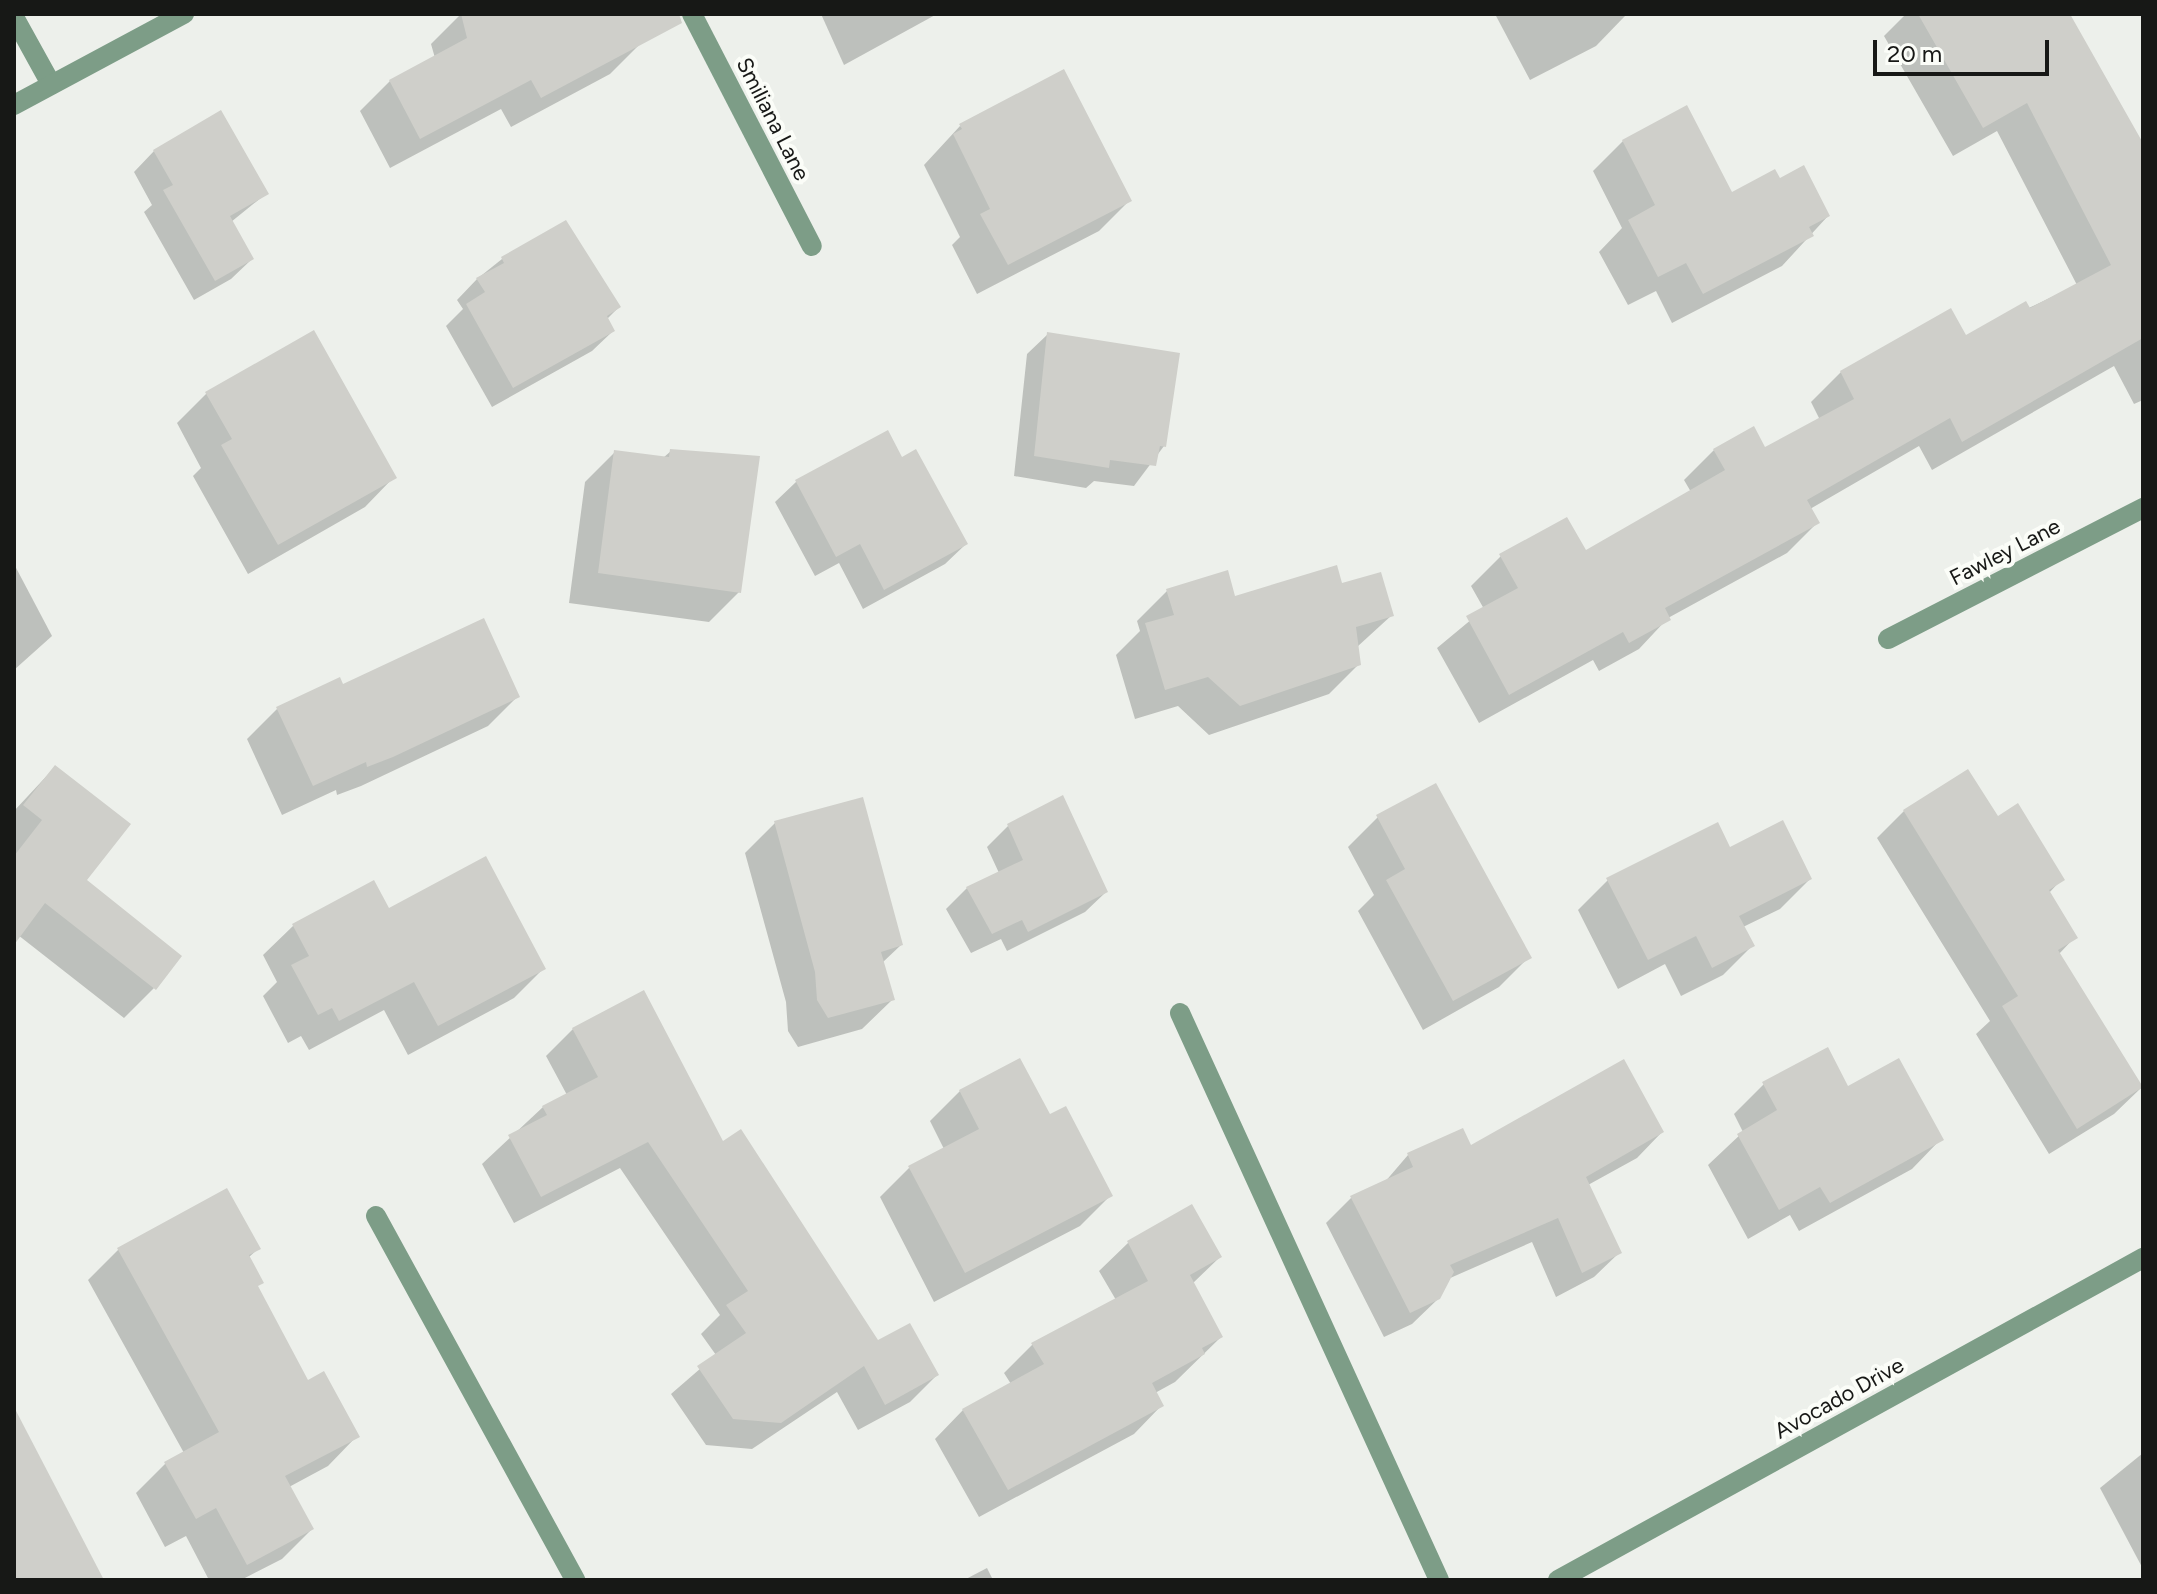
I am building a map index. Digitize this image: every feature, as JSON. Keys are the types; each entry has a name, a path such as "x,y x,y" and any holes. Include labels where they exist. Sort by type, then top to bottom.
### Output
{"street":[{"path":"14,105 184,14"},
{"name":"Smiliana Lane","path":"692,14 812,246"},
{"path":"14,17 51,84"},
{"name":"Fawley Lane","path":"1888,639 2143,508"},
{"path":"1180,1013 1439,1580"},
{"path":"376,1216 575,1580"},
{"name":"Avocado Drive","path":"1558,1580 2143,1258"}],"building":[{"path":"461,14 679,14 682,23 541,98 531,80 420,139 389,80 467,38"},
{"path":"1918,14 2070,14 2143,143 2143,338 1962,442 1950,418 1807,500 1820,523 1665,608 1671,620 1629,643 1623,632 1509,695 1466,616 1518,588 1499,554 1567,517 1586,550 1725,470 1713,449 1754,426 1765,447 1854,399 1840,371 1951,308 1966,335 2026,301 2030,308 2111,265 2027,103 1983,128"},
{"path":"1064,69 1132,201 1008,265 980,214 990,209 953,134 962,129 959,124"},
{"path":"1687,105 1732,192 1775,169 1780,178 1804,165 1830,216 1809,227 1814,236 1703,294 1686,263 1658,277 1628,220 1655,205 1622,140"},
{"path":"221,110 269,194 230,216 254,259 215,281 163,190 173,185 153,150"},
{"path":"566,220 621,307 607,316 615,331 513,388 466,304 485,292 476,278 504,263 501,257"},
{"path":"314,330 397,478 278,545 221,445 232,439 205,392"},
{"path":"1047,332 1180,353 1166,447 1160,446 1156,466 1110,460 1109,468 1034,456"},
{"path":"888,430 902,457 916,449 968,544 884,590 860,544 836,557 795,480"},
{"path":"670,449 760,456 741,593 598,573 614,450 669,457"},
{"path":"1337,565 1342,583 1381,572 1394,616 1356,627 1361,665 1240,706 1208,677 1165,690 1145,623 1174,615 1166,589 1228,570 1235,596"},
{"path":"484,618 520,697 393,757 367,767 366,762 313,786 276,707 340,677 343,684"},
{"path":"55,765 131,824 87,880 182,956 156,990 45,903 14,945 14,856 42,820 23,805"},
{"path":"1968,769 1998,816 2018,803 2065,880 2049,890 2078,938 2058,950 2143,1087 2077,1129 2002,1006 2018,996 1903,810"},
{"path":"1436,783 1532,958 1453,1001 1386,880 1405,869 1376,815"},
{"path":"1063,795 1108,892 1028,932 1022,920 992,934 966,887 1023,860 1007,824"},
{"path":"863,797 903,945 881,952 895,1000 828,1018 817,1000 815,972 774,821"},
{"path":"1783,820 1812,879 1739,916 1755,946 1712,968 1696,936 1648,960 1606,878 1718,822 1730,847"},
{"path":"486,856 546,969 438,1026 414,982 339,1021 332,1008 318,1015 291,965 309,956 292,924 374,880 389,908"},
{"path":"644,990 723,1141 741,1129 878,1340 910,1323 939,1375 885,1405 864,1366 781,1423 733,1419 697,1366 746,1333 726,1305 748,1291 648,1142 541,1197 508,1135 547,1115 542,1106 598,1077 572,1028"},
{"path":"1828,1047 1848,1086 1899,1058 1944,1140 1830,1203 1820,1187 1779,1210 1737,1134 1777,1110 1762,1082"},
{"path":"1020,1058 1050,1114 1066,1106 1113,1196 965,1273 908,1166 979,1129 959,1090"},
{"path":"1624,1059 1664,1132 1586,1177 1622,1253 1582,1273 1558,1218 1450,1265 1454,1272 1440,1299 1410,1313 1350,1196 1413,1167 1407,1153 1463,1128 1471,1145"},
{"path":"227,1188 261,1249 249,1255 264,1283 258,1286 308,1380 324,1371 360,1437 285,1476 314,1529 247,1565 216,1508 196,1519 164,1462 219,1432 117,1248"},
{"path":"1192,1204 1222,1257 1190,1275 1223,1337 1202,1348 1205,1354 1152,1383 1164,1406 1008,1490 962,1409 1044,1364 1031,1343 1148,1281 1127,1241"},
{"path":"14,1407 104,1580 14,1580"}]}
